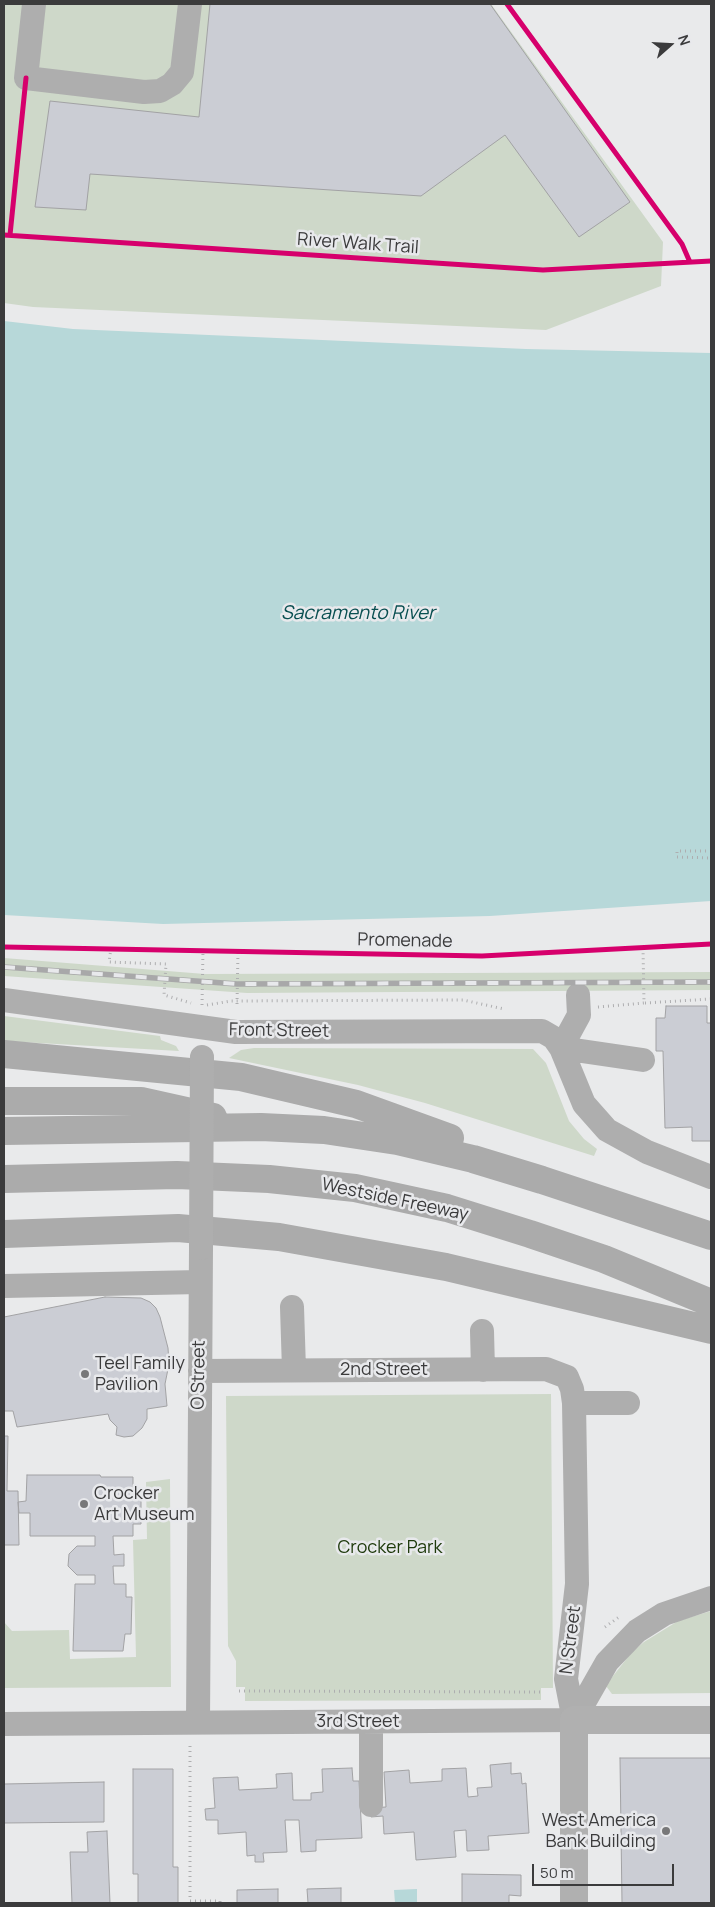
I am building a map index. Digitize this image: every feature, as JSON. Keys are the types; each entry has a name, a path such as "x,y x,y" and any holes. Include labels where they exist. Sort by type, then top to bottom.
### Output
{"highway":[{"path":"4,1054 102,1062 240,1078 356,1104 455,1140 542,1180"},
{"path":"4,1101 141,1101 260,1127"},
{"path":"4,1130 260,1127 324,1130 397,1141 473,1159 711,1236"},
{"name":"Westside Freeway","path":"4,1179 177,1175 269,1179 354,1188 447,1208 530,1234 604,1259 711,1303"},
{"path":"4,1234 178,1228 279,1237 446,1267 711,1330"}],"main road":[{"name":"3rd Street","path":"574,1720 711,1720"},
{"name":"N Street","path":"574,1720 574,1903"}],"street":[{"path":"34,4 26,78 144,92 160,91 172,84 182,72 190,4"},
{"name":"Front Street","path":"4,1000 160,1020 236,1032 536,1030 558,1043 643,1060"},
{"path":"587,1001 558,1043 584,1104 607,1130 632,1145 711,1177"},
{"name":"O Street","path":"198,1722 203,1028"},
{"path":"4,1286 200,1282"},
{"path":"292,1307 294,1370"},
{"path":"482,1331 483,1370"},
{"name":"2nd Street","path":"200,1371 546,1369 566,1377"},
{"name":"N Street","path":"566,1377 572,1389 574,1403 577,1596 566,1679 574,1720"},
{"path":"574,1403 628,1403"},
{"path":"574,1720 607,1662 636,1631 664,1614 711,1598"},
{"name":"3rd Street","path":"4,1724 574,1720"},
{"path":"371,1722 371,1805"}],"path":[{"path":"711,851 678,851 677,857 711,858"},
{"path":"634,948 653,947"},
{"path":"104,948 120,948"},
{"path":"110,948 109,962 166,964 164,995 202,1005 463,1000 485,1003 508,1010"},
{"path":"643,948 644,1004"},
{"path":"194,950 212,950"},
{"path":"202,1005 203,950"},
{"path":"229,951 248,951"},
{"path":"237,1003 238,951"},
{"path":"587,1001 644,1004 711,999"},
{"path":"239,1691 543,1692"},
{"path":"190,1746 190,1901 220,1901 220,1903"}],"green space":[{"path":"4,4 491,4 663,242 661,286 546,330 33,307 4,303"},
{"path":"4,958 205,974 711,972 711,990 247,993 4,976"},
{"path":"4,1016 160,1036 161,1040 176,1046 179,1051 4,1041"},
{"path":"254,1048 533,1049 546,1063 569,1121 584,1139 597,1149 594,1156 425,1103 358,1085 229,1058 241,1050"},
{"name":"Crocker Park","path":"551,1394 553,1688 541,1688 541,1700 245,1701 245,1687 236,1687 236,1661 228,1646 226,1396"},
{"path":"170,1479 171,1687 4,1688 4,1622 12,1631 69,1630 70,1659 136,1657 133,1540 147,1539 146,1482"},
{"path":"711,1611 711,1693 612,1694 606,1686 632,1652 644,1642 678,1621"}],"water":[{"name":"Sacramento River","path":"4,321 73,329 526,349 711,353 711,901 490,916 163,924 4,915"},
{"path":"417,1889 417,1903 395,1903 394,1890"}],"building":[{"path":"210,4 490,4 630,202 579,237 505,135 421,196 90,174 86,210 35,207 50,101 199,117"},
{"path":"666,1006 707,1006 707,1023 711,1023 711,1141 692,1141 692,1127 665,1128 663,1051 656,1051 656,1018 665,1018"},
{"name":"Teel Family Pavilion","path":"105,1297 141,1298 150,1302 156,1308 168,1348 169,1364 165,1384 167,1406 147,1409 147,1419 142,1428 133,1436 124,1437 116,1435 117,1427 110,1420 108,1414 17,1427 13,1411 4,1411 4,1317"},
{"path":"4,1436 8,1436 7,1491 18,1491 19,1545 4,1545"},
{"name":"Crocker Art Museum","path":"27,1475 133,1477 133,1488 141,1488 141,1524 133,1524 133,1536 113,1536 114,1555 124,1554 124,1566 113,1566 114,1584 126,1584 126,1597 132,1597 131,1634 125,1634 123,1651 73,1651 75,1584 95,1584 95,1575 77,1575 68,1566 69,1554 77,1546 95,1546 95,1536 30,1536 30,1513 19,1513 18,1502 26,1501"},
{"name":"West America Bank Building","path":"620,1758 711,1758 711,1903 622,1903"},
{"path":"511,1763 511,1774 521,1773 522,1784 526,1783 529,1833 488,1836 489,1850 467,1851 466,1830 454,1831 456,1857 416,1860 414,1832 384,1834 383,1816 371,1817 371,1808 386,1807 384,1772 409,1770 410,1783 442,1781 442,1769 466,1768 468,1797 478,1796 477,1788 492,1787 490,1765"},
{"path":"352,1768 353,1781 359,1781 362,1838 316,1840 316,1851 301,1852 299,1820 285,1820 287,1852 263,1853 264,1862 255,1862 255,1855 247,1856 246,1832 218,1834 218,1820 206,1820 205,1809 215,1808 213,1778 238,1777 239,1790 277,1788 276,1774 292,1773 293,1800 311,1800 311,1793 323,1792 322,1769"},
{"path":"133,1769 173,1769 173,1867 178,1867 178,1903 138,1903 138,1874 133,1874"},
{"path":"104,1782 104,1822 4,1823 4,1784"},
{"path":"107,1831 110,1903 72,1903 70,1852 88,1852 87,1832"},
{"path":"462,1874 521,1875 521,1896 509,1895 509,1903 462,1903"},
{"path":"341,1888 341,1903 308,1903 307,1889"},
{"path":"278,1889 278,1903 237,1903 237,1890"}],"railway":[{"path":"4,967 237,984 711,982"}],"cycle path":[{"path":"507,4 682,244 689,260"},
{"path":"10,235 26,78"},
{"name":"River Walk Trail","path":"4,235 543,270 711,261"},
{"name":"Promenade","path":"4,947 482,956 711,944"}],"place":[{"name":"Teel Family Pavilion","path":"85,1374"},
{"name":"Crocker Art Museum","path":"84,1504"},
{"name":"West America Bank Building","path":"666,1831"}]}
